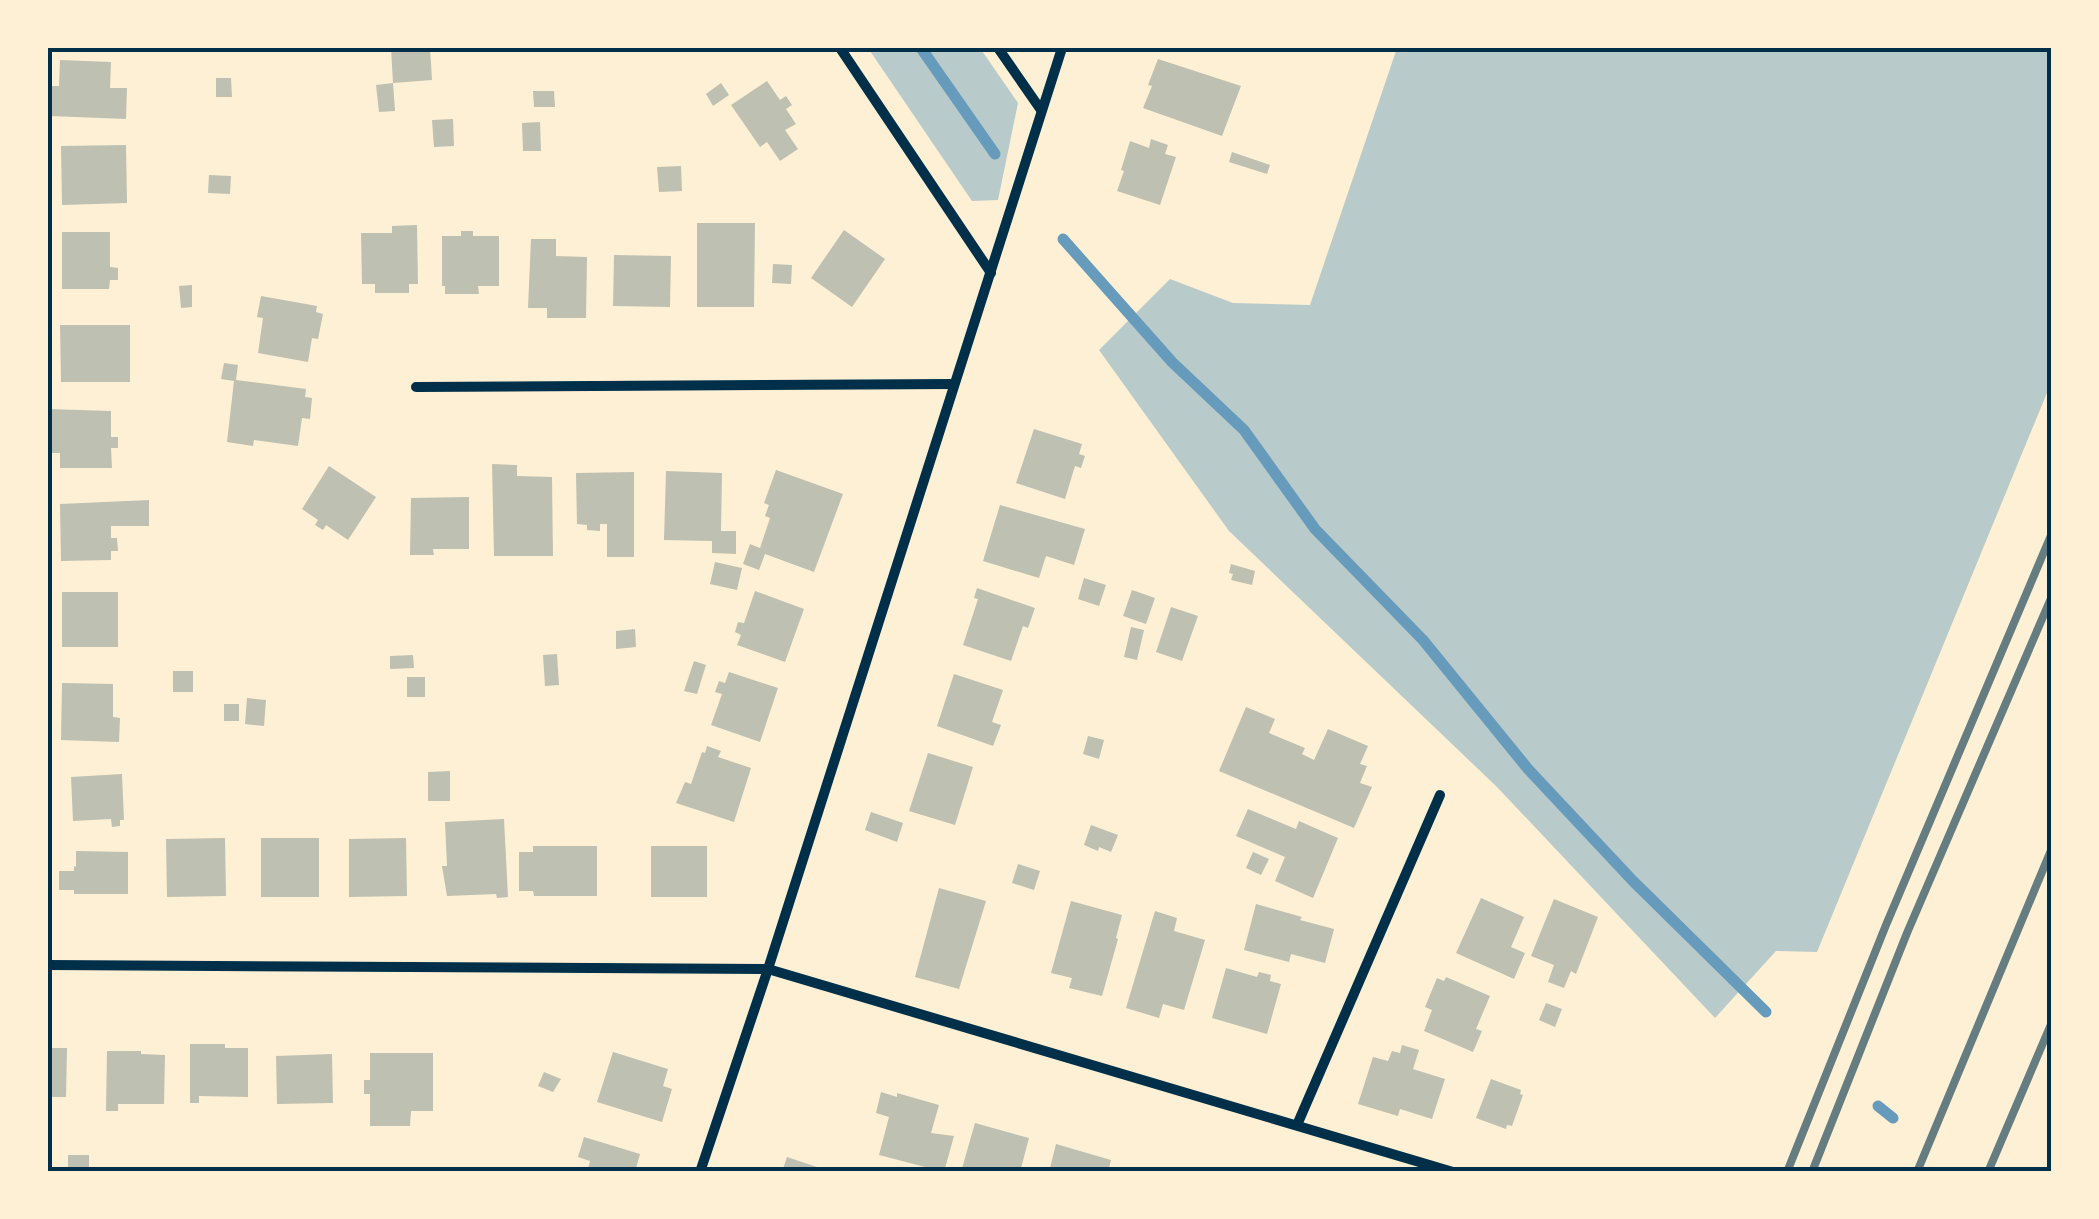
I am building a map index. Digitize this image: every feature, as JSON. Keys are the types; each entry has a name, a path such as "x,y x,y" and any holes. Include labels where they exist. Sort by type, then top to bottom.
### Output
{"street":[{"path":"840,48 992,272"},
{"path":"998,48 1041,110"},
{"path":"700,1172 1062,48"},
{"path":"416,387 954,384"},
{"path":"1297,1125 1440,795"},
{"path":"48,965 768,969 1453,1172"}],"shaded area":[{"path":"868,48 980,48 1018,103 998,200 972,201"},
{"path":"1397,48 2051,48 2051,383 1817,952 1776,951 1715,1018 1497,787 1229,531 1099,350 1170,279 1233,303 1310,305"}],"building":[{"path":"391,48 430,48 432,80 393,83"},
{"path":"1158,59 1241,86 1222,136 1143,108"},
{"path":"60,60 111,62 110,88 127,88 126,119 50,116 51,86 59,86"},
{"path":"216,78 231,78 232,97 216,97"},
{"path":"767,81 780,100 786,96 792,105 786,109 796,124 785,130 798,149 780,161 767,142 760,147 731,105"},
{"path":"393,83 395,111 379,112 376,85"},
{"path":"721,83 729,95 713,106 706,94"},
{"path":"533,91 554,91 555,107 534,107"},
{"path":"453,119 454,146 434,147 432,120"},
{"path":"540,122 541,151 523,151 522,123"},
{"path":"1151,139 1168,145 1165,154 1176,157 1160,205 1117,191 1130,141 1149,148"},
{"path":"126,145 127,203 62,205 61,146"},
{"path":"1232,152 1270,165 1267,174 1229,162"},
{"path":"681,166 682,191 659,192 657,167"},
{"path":"209,175 231,176 230,194 208,193"},
{"path":"697,223 755,223 754,307 697,307"},
{"path":"417,225 418,284 409,284 409,293 375,293 375,284 362,284 361,233 392,233 392,226"},
{"path":"844,230 885,259 852,307 811,278"},
{"path":"461,231 473,231 473,236 499,236 499,286 478,286 479,294 445,294 442,236 461,236"},
{"path":"62,232 110,232 110,267 118,268 118,280 110,280 109,289 62,289"},
{"path":"531,239 556,239 556,256 587,257 586,318 547,318 547,308 528,308"},
{"path":"614,255 671,256 670,307 613,306"},
{"path":"773,264 792,265 791,284 772,283"},
{"path":"192,285 192,307 181,308 179,286"},
{"path":"261,296 317,306 316,312 323,314 318,339 312,338 308,362 258,353 263,318 257,317"},
{"path":"60,325 130,325 130,382 61,382"},
{"path":"224,363 238,365 236,380 306,389 305,397 312,398 310,419 302,418 298,446 254,440 253,446 227,442 234,381 221,379"},
{"path":"48,409 111,411 111,437 118,437 118,448 111,448 112,468 60,468 60,453 48,453"},
{"path":"1034,429 1082,444 1079,454 1085,456 1081,468 1075,466 1065,499 1016,483"},
{"path":"492,464 517,465 517,476 552,477 553,556 494,556"},
{"path":"329,466 376,497 348,540 326,525 323,530 315,525 318,520 302,509"},
{"path":"776,470 843,494 814,572 765,554 759,570 743,564 750,544 760,548 770,518 765,516 769,505 764,503"},
{"path":"666,471 722,473 721,531 736,531 736,554 712,553 712,541 664,540"},
{"path":"634,472 634,557 607,557 607,524 600,524 600,531 577,524 576,473"},
{"path":"469,497 469,549 433,549 434,555 410,555 411,498"},
{"path":"149,500 149,526 111,526 111,538 117,538 118,551 111,551 111,560 61,561 60,504"},
{"path":"1000,505 1085,529 1074,565 1046,556 1039,578 983,561"},
{"path":"715,562 742,568 737,590 710,584"},
{"path":"1231,564 1255,571 1252,585 1231,580"},
{"path":"1084,578 1106,585 1099,606 1078,599"},
{"path":"977,588 1035,608 1028,628 1023,626 1011,661 963,645 978,599 974,598"},
{"path":"1132,590 1155,598 1146,624 1123,616"},
{"path":"755,591 804,609 785,662 737,645 741,635 735,632 738,622 744,623"},
{"path":"62,592 118,592 118,647 62,647"},
{"path":"1171,607 1198,616 1182,661 1156,652"},
{"path":"1131,627 1144,630 1137,660 1124,657"},
{"path":"635,629 636,647 616,649 616,631"},
{"path":"557,654 559,685 545,686 543,655"},
{"path":"413,655 414,668 390,669 390,656"},
{"path":"694,661 706,665 697,694 684,691"},
{"path":"173,671 193,671 193,692 173,692"},
{"path":"729,672 778,688 760,742 711,725 722,694 715,692 719,681 725,683"},
{"path":"954,674 1003,690 992,722 1001,725 993,746 937,726"},
{"path":"407,677 425,677 425,697 407,697"},
{"path":"62,683 113,684 113,717 120,718 119,742 61,740"},
{"path":"247,698 266,700 264,726 245,724"},
{"path":"224,704 239,704 239,721 224,721"},
{"path":"1246,707 1275,719 1269,733 1305,748 1302,754 1314,760 1328,729 1368,746 1360,764 1367,766 1360,783 1372,787 1354,828 1219,771"},
{"path":"1088,736 1104,740 1099,759 1083,754"},
{"path":"707,746 721,751 718,757 751,768 734,822 676,803 685,782 691,784"},
{"path":"928,753 973,767 955,825 909,811"},
{"path":"450,771 450,801 428,801 428,772"},
{"path":"122,774 124,820 120,820 120,826 112,827 111,819 73,821 71,777"},
{"path":"1248,809 1296,829 1299,821 1338,838 1313,898 1275,881 1285,857 1236,836"},
{"path":"871,812 903,823 897,842 865,830"},
{"path":"504,819 508,897 447,896 442,866 447,866 445,822"},
{"path":"1091,825 1118,835 1111,852 1084,845"},
{"path":"225,838 226,896 167,897 166,839"},
{"path":"261,838 319,838 319,897 261,897"},
{"path":"406,838 407,896 349,897 349,839"},
{"path":"533,846 597,846 597,896 534,896 533,891 519,891 519,852 533,852"},
{"path":"651,846 707,846 707,897 651,897"},
{"path":"76,851 128,852 128,894 74,894 74,890 59,890 59,871 74,871"},
{"path":"1253,852 1269,859 1261,875 1246,868"},
{"path":"1018,864 1040,871 1034,890 1012,883"},
{"path":"939,888 986,901 959,989 915,977"},
{"path":"1481,898 1524,917 1511,947 1525,953 1514,979 1456,953"},
{"path":"1554,899 1598,917 1576,974 1571,971 1564,988 1548,982 1554,965 1531,956"},
{"path":"1071,901 1122,915 1102,996 1069,988 1072,978 1051,973"},
{"path":"1256,904 1334,929 1325,963 1291,954 1289,962 1244,950"},
{"path":"1155,911 1177,918 1174,931 1205,940 1184,1010 1163,1004 1159,1018 1126,1008"},
{"path":"1226,968 1257,977 1259,972 1271,975 1270,981 1281,984 1267,1034 1212,1018"},
{"path":"1446,977 1490,996 1476,1029 1482,1031 1473,1052 1424,1031 1432,1010 1425,1007 1437,978 1444,981"},
{"path":"1546,1003 1562,1009 1555,1027 1539,1020"},
{"path":"190,1044 248,1048 248,1097 199,1096 199,1103 190,1103"},
{"path":"1402,1045 1419,1050 1413,1069 1445,1079 1432,1119 1400,1109 1398,1116 1358,1104 1373,1057 1388,1061 1392,1051 1400,1053"},
{"path":"48,1048 67,1048 66,1097 48,1097"},
{"path":"107,1051 165,1055 164,1104 118,1104 118,1111 106,1111"},
{"path":"613,1052 668,1069 663,1086 672,1089 662,1122 597,1102"},
{"path":"370,1053 433,1053 433,1111 411,1111 410,1126 370,1126 370,1094 364,1094 364,1080 370,1080"},
{"path":"332,1054 333,1103 277,1104 276,1056"},
{"path":"544,1072 561,1079 553,1092 538,1086"},
{"path":"1491,1079 1521,1090 1523,1095 1512,1126 1507,1125 1506,1129 1476,1118"},
{"path":"881,1092 939,1105 931,1133 954,1136 944,1172 879,1155 889,1117 876,1113"},
{"path":"975,1123 1029,1138 1020,1172 961,1172"},
{"path":"584,1137 640,1154 635,1172 587,1172 590,1161 578,1157"},
{"path":"1056,1144 1111,1160 1108,1172 1049,1172"},
{"path":"68,1155 89,1155 89,1172 68,1172"},
{"path":"787,1157 829,1171 829,1172 782,1172"}],"waterway":[{"path":"921,48 995,154"},
{"path":"1063,239 1172,362 1244,430 1315,529 1423,640 1528,769 1633,881 1766,1012"},
{"path":"1878,1106 1893,1118"}],"railway":[{"path":"1787,1172 1886,925 2052,533"},
{"path":"1812,1172 1907,933 2052,596"},
{"path":"1917,1172 2052,848"},
{"path":"1988,1172 2052,1022"}]}
